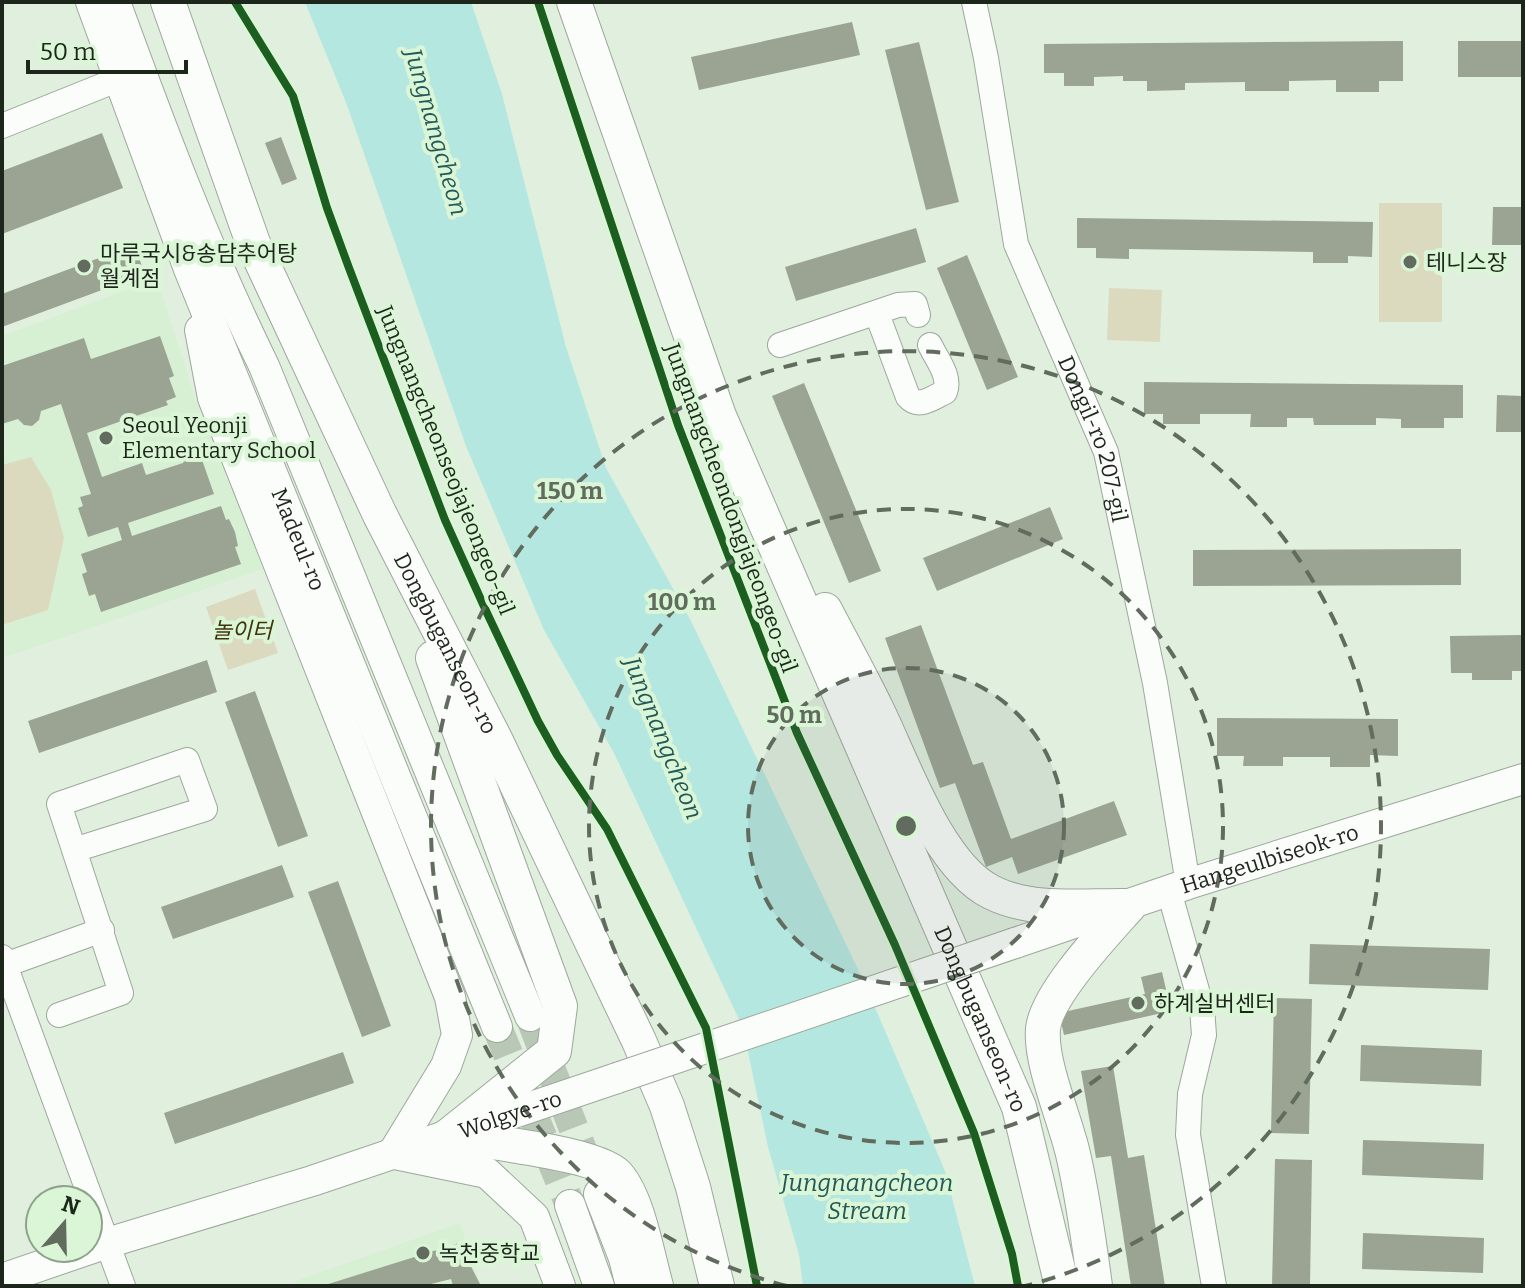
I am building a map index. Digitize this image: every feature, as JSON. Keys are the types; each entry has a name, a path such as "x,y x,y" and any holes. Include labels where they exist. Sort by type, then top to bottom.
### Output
{"highway":[{"name":"Dongbuganseon-ro","path":"168,2 253,243 380,515 496,741 602,960 667,1106 697,1199 717,1286"},
{"name":"Dongbuganseon-ro","path":"574,2 719,416 1019,1107 1062,1286"},
{"path":"719,416 766,488 932,825 961,871 990,892 1025,904 1129,906"},
{"path":"380,515 560,1006 554,1051 448,1136"},
{"path":"496,741 508,795 603,999 647,1107 671,1178 696,1286"},
{"path":"1095,1286 1085,1210 1073,1152 1045,1056 1043,1028 1050,1007 1066,983 1129,906"},
{"path":"448,1136 559,1153 611,1170 620,1180 633,1209 656,1286"}],"main road":[{"name":"Madeul-ro","path":"91,2 130,74 264,366 530,1016"},
{"name":"Madeul-ro","path":"115,2 130,74 189,269 497,1027"},
{"path":"189,269 213,398 450,997 457,1035 446,1066 393,1153 487,1173 534,1217 560,1286"},
{"name":"Hangeulbiseok-ro","path":"1015,943 1523,779"},
{"name":"Wolgye-ro","path":"2,1279 448,1136 1015,943"},
{"path":"599,1194 624,1258 631,1286"},
{"path":"570,1205 599,1286"}],"street":[{"name":"Dongil-ro 207-gil","path":"974,2 1016,244 1106,452 1155,683 1178,888 1202,1008 1204,1035 1190,1094 1188,1135 1214,1286"},
{"path":"2,126 130,74"},
{"path":"780,345 898,305 912,302 918,315"},
{"path":"877,314 908,397 913,402 920,403 945,392 947,387 948,380 930,345"},
{"path":"59,1015 121,993 102,930 74,850 59,804 187,760 205,809 74,850"},
{"path":"102,930 3,961 123,1286"}],"shaded area":[{"name":"Seoul Yeonji Elementary School","path":"157,279 196,401 263,569 2,658 2,336"},
{"name":"녹천중학교","path":"460,1223 481,1286 304,1286 293,1282"}],"green space":[{"name":"테니스장","path":"1379,203 1442,203 1442,322 1379,322"},
{"path":"1109,288 1162,290 1160,342 1107,340"},
{"path":"31,457 51,490 64,538 48,610 2,625 2,465"},
{"name":"놀이터","path":"255,589 278,653 228,670 206,607"}],"water":[{"name":"Jungnangcheon Stream","path":"305,2 471,2 502,94 566,347 606,468 691,621 865,984 945,1171 975,1286 803,1286 799,1255 768,1147 743,1028 614,753 544,630 466,446 347,105"}],"building":[{"path":"852,22 860,55 699,90 691,57"},
{"path":"1403,41 1403,81 1379,81 1379,92 1336,92 1336,80 1289,81 1289,91 1245,91 1245,82 1185,83 1185,90 1147,91 1147,81 1123,81 1123,76 1094,77 1094,86 1064,86 1064,73 1044,73 1044,44"},
{"path":"1458,41 1523,41 1523,77 1458,77"},
{"path":"919,42 959,202 926,210 885,50"},
{"path":"102,133 123,188 2,234 2,171"},
{"path":"281,137 297,179 282,185 265,143"},
{"path":"1493,207 1523,207 1523,245 1492,245"},
{"path":"1077,218 1373,222 1372,257 1348,256 1348,263 1313,263 1313,252 1129,249 1129,259 1096,258 1096,248 1077,248"},
{"path":"916,228 926,262 796,301 785,267"},
{"path":"134,245 145,274 2,327 2,294"},
{"path":"967,255 1018,377 987,390 937,268"},
{"path":"160,336 174,376 169,378 176,397 166,401 168,405 87,433 102,477 142,463 146,475 183,463 187,455 197,453 214,494 128,523 132,536 221,506 235,532 238,546 235,547 241,564 101,612 95,594 89,596 82,574 87,572 81,554 122,540 118,527 88,537 78,508 83,506 80,497 91,494 61,404 41,411 39,420 32,426 24,425 18,419 2,424 2,366 84,338 91,359"},
{"path":"1144,382 1463,385 1463,418 1444,418 1444,428 1401,428 1401,419 1376,418 1376,425 1314,425 1313,418 1287,418 1287,427 1250,427 1251,414 1200,414 1200,424 1163,424 1163,414 1144,414"},
{"path":"804,383 881,571 849,583 772,396"},
{"path":"1497,395 1523,396 1523,432 1496,432"},
{"path":"1050,507 1063,539 937,591 923,558"},
{"path":"1461,549 1461,585 1193,586 1193,550"},
{"path":"921,625 973,765 983,762 1011,839 1114,801 1127,835 1018,874 1012,857 986,867 955,783 940,788 885,638"},
{"path":"1523,635 1523,671 1512,671 1512,680 1472,680 1472,673 1451,673 1450,636"},
{"path":"207,660 217,692 39,753 28,721"},
{"path":"255,691 308,836 278,847 225,702"},
{"path":"1217,718 1398,719 1398,756 1370,755 1370,767 1330,767 1330,757 1283,757 1283,766 1243,766 1244,756 1217,756"},
{"path":"282,865 294,897 173,939 161,907"},
{"path":"338,881 391,1026 362,1037 308,892"},
{"path":"1310,944 1490,949 1488,990 1309,984"},
{"name":"하계실버센터","path":"1162,972 1171,1011 1064,1035 1059,1013 1145,994 1141,977"},
{"path":"1274,998 1312,999 1309,1134 1271,1133"},
{"path":"1361,1045 1482,1050 1481,1086 1360,1081"},
{"path":"343,1052 354,1083 175,1144 164,1113"},
{"path":"1113,1066 1128,1158 1144,1155 1165,1286 1131,1286 1111,1156 1096,1158 1081,1071"},
{"path":"1363,1140 1484,1144 1483,1180 1362,1175"},
{"path":"1275,1159 1312,1160 1310,1286 1272,1286"},
{"path":"1363,1233 1484,1238 1483,1273 1362,1269"},
{"path":"459,1243 481,1286 453,1286 451,1279 423,1286 322,1286"}],"tunnel":[{"path":"530,1016 593,1178"},
{"path":"497,1027 570,1205"}],"cycle path":[{"name":"Jungnangcheonseojajeongeo-gil","path":"235,2 293,96 349,268 445,520 487,613 538,721 607,829 706,1028 757,1286"},
{"name":"Jungnangcheondongjajeongeo-gil","path":"538,2 678,425 797,733 895,945 974,1133 1012,1254 1018,1286"}],"place":[{"name":"테니스장","path":"1410,262"},
{"name":"마루국시&송담추어탕 월계점","path":"84,266"},
{"name":"Seoul Yeonji Elementary School","path":"106,438"},
{"name":"하계실버센터","path":"1138,1003"},
{"name":"녹천중학교","path":"423,1253"}],"water label":[{"name":"Jungnangcheon","path":"436,132"},
{"name":"Jungnangcheon","path":"663,738"}]}
